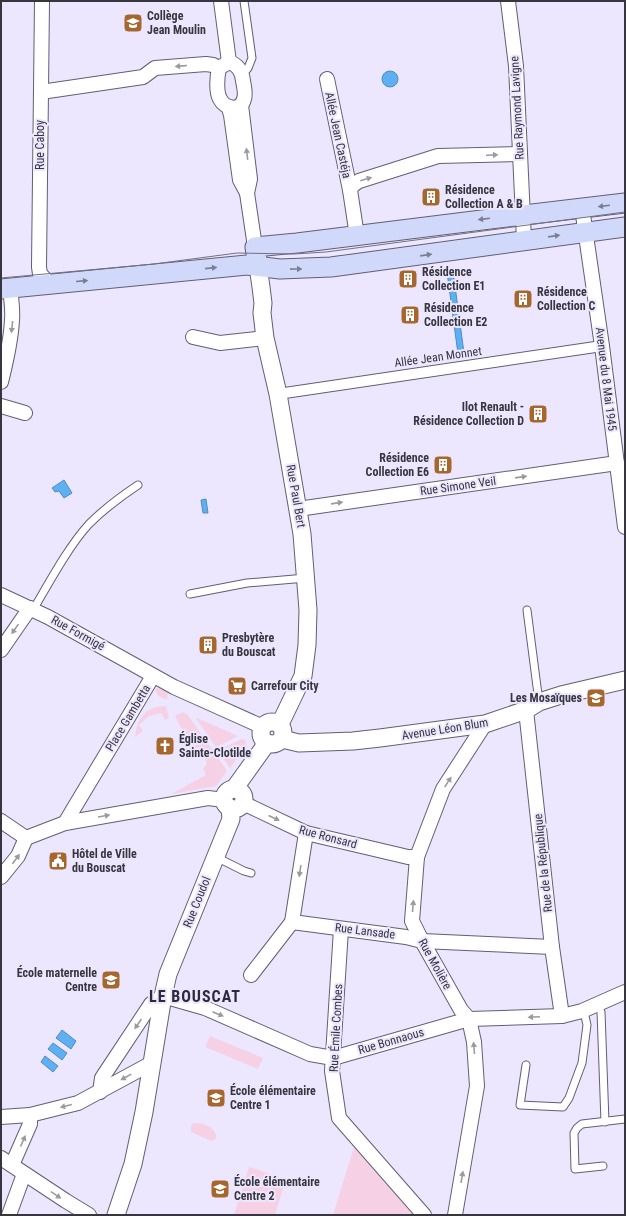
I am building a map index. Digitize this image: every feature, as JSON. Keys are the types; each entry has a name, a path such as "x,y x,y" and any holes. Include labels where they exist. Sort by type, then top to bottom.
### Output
{"main road":[{"path":"258,266 255,247 625,203"},
{"path":"6,288 238,265 280,269 331,267 625,227"}],"street":[{"name":"Rue Caboy","path":"42,1 39,271 44,279 50,284"},
{"path":"221,1 224,66 217,77 219,98 223,104 235,106"},
{"name":"Rue Raymond Lavigne","path":"508,1 516,66 524,240"},
{"path":"40,92 143,77 156,68 206,64 224,66 234,64 243,74 245,95 244,100 235,106 231,115 240,180 247,192 255,247"},
{"name":"Allée Jean Castéja","path":"327,79 350,190 357,236"},
{"name":"Allée Jean Castéja","path":"350,190 353,185 359,181 438,156 520,154"},
{"name":"Avenue du 8 Mai 1945","path":"582,208 602,346 625,527"},
{"name":"Rue Paul Bert","path":"258,266 263,303 262,313 265,338 278,394 303,538 308,610 307,645 303,676 273,733"},
{"path":"1,382 12,328 12,310 6,288"},
{"path":"192,337 220,343 265,338"},
{"name":"Allée Jean Monnet","path":"278,394 602,346"},
{"path":"1,406 25,413"},
{"name":"Rue Simone Veil","path":"298,509 617,463"},
{"name":"Rue Formigé","path":"1,595 100,645 152,676"},
{"path":"1,650 31,609"},
{"name":"Place Gambetta","path":"65,823 152,676 273,733"},
{"name":"Avenue Léon Blum","path":"273,733 299,743 353,741 486,724 561,694 625,680"},
{"name":"Rue de la République","path":"532,706 552,946 562,1016"},
{"name":"Rue Molière","path":"455,1215 477,1086 474,1042 469,1019 461,1010 422,942 412,920 417,857 443,789 486,724"},
{"path":"1,877 18,856 26,838 65,823 208,798 232,800 273,733"},
{"name":"Rue Ronsard","path":"232,800 306,833 408,857 417,857"},
{"name":"Rue Coudol","path":"152,1063 168,974 231,819 232,800"},
{"path":"1,821 26,838"},
{"path":"251,975 292,922 306,833"},
{"name":"Rue Lansade","path":"292,922 406,937 422,942 552,946"},
{"name":"Rue Émile Combes","path":"341,928 332,1070 339,1118 424,1215"},
{"name":"Rue Bonnaous","path":"163,996 204,1008 310,1054 333,1058 469,1019 562,1016 582,1011 625,992"},
{"path":"100,1092 102,1078 152,1004 163,996"},
{"path":"1,1117 30,1115 78,1103 152,1063"},
{"path":"116,1215 133,1164 152,1063"},
{"path":"30,1115 30,1124 7,1162 66,1202 89,1215"},
{"path":"9,1215 24,1174"}],"lane":[{"path":"243,74 248,68 252,58 244,1"},
{"path":"31,609 73,546 89,525 113,502 138,485"},
{"path":"190,594 247,583 306,578"},
{"path":"527,610 532,706"},
{"path":"216,857 251,873"},
{"path":"597,1004 601,1012 605,1122"},
{"path":"526,1065 520,1105 562,1107 569,1098 582,1064 588,1025 582,1011"},
{"path":"603,1166 575,1169 574,1133 582,1124 625,1119"}],"shaded area":[{"path":"159,688 168,691 167,700 158,696 155,689"},
{"path":"166,706 169,718 165,720 161,713 149,716 139,725 143,731 135,737 138,724 144,714 153,708"},
{"path":"183,712 188,715 227,771 216,786 171,794 206,775 203,769 207,764 206,760 203,757 197,758 175,716"},
{"path":"195,717 238,736 216,747"},
{"path":"242,739 245,740 247,746 230,768 218,750"},
{"path":"210,1036 263,1058 258,1069 205,1047"},
{"path":"193,1123 200,1123 209,1127 216,1134 216,1139 211,1141 191,1132 191,1126"},
{"path":"354,1147 413,1214 413,1215 333,1215"},
{"path":"249,1167 286,1179 275,1215 234,1215"}],"water":[{"path":"390,71 396,73 398,79 396,85 390,87 384,85 382,79 384,73"},
{"path":"453,271 464,353 458,354 447,272"},
{"path":"64,480 72,493 64,498 59,491 55,492 52,488"},
{"path":"206,499 208,513 203,513 201,500"},
{"path":"62,1030 76,1041 71,1049 56,1038"},
{"path":"53,1043 67,1053 62,1060 48,1049"},
{"path":"45,1056 58,1066 53,1072 41,1062"}],"tram line":[{"path":"1,278 154,264 237,253 294,254 326,252 625,212"}],"place":[{"name":"Collège Jean Moulin","path":"133,23"},
{"name":"Résidence Collection A & B","path":"431,197"},
{"name":"Résidence Collection E1","path":"408,279"},
{"name":"Résidence Collection C","path":"523,299"},
{"name":"Résidence Collection E2","path":"410,315"},
{"name":"Ilot Renault - Résidence Collection D","path":"538,414"},
{"name":"Résidence Collection E6","path":"443,465"},
{"name":"Presbytère du Bouscat","path":"208,645"},
{"name":"Carrefour City","path":"237,686"},
{"name":"Les Mosaïques","path":"596,698"},
{"name":"Église Sainte-Clotilde","path":"165,746"},
{"name":"Hôtel de Ville du Bouscat","path":"58,861"},
{"name":"École maternelle Centre","path":"111,980"},
{"name":"École élémentaire Centre 1","path":"216,1098"},
{"name":"École élémentaire Centre 2","path":"220,1189"}],"district":[{"name":"LE BOUSCAT","path":"195,996"}]}
